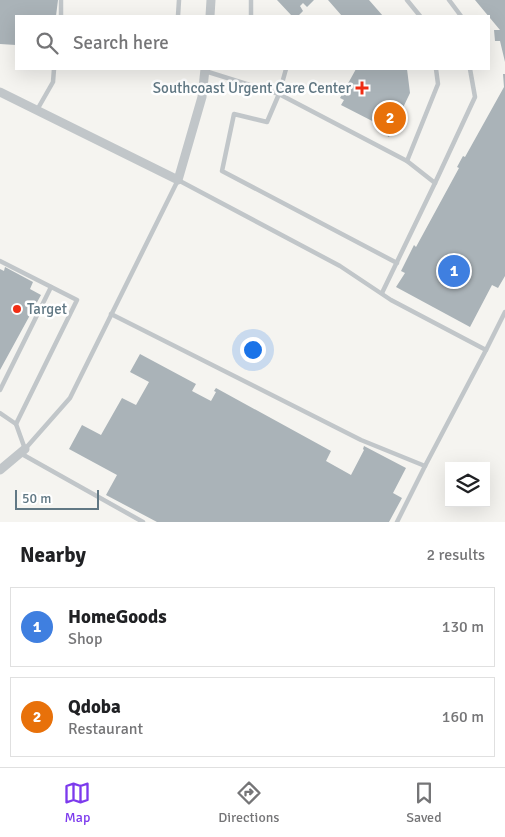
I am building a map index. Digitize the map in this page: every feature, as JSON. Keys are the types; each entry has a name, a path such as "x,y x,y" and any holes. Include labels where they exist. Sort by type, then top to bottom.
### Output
{"street":[{"path":"210,15 211,0"},
{"path":"0,92 178,180 202,97 205,70"},
{"path":"0,470 23,451"}],"lane":[{"path":"61,0 61,15"},
{"path":"178,15 179,0"},
{"path":"251,0 251,15"},
{"path":"407,0 419,15"},
{"path":"449,0 460,15"},
{"path":"37,110 52,82 54,70"},
{"path":"205,70 279,94 407,161 435,183"},
{"path":"286,70 279,94 267,122 234,114 222,171 396,263"},
{"path":"407,161 438,84 436,70"},
{"path":"382,293 475,97 470,70"},
{"path":"23,451 70,398 178,180 340,266 390,300 486,350"},
{"path":"0,261 77,300 16,424 23,451 143,522"},
{"path":"0,390 51,287"},
{"path":"397,522 505,312"},
{"path":"112,314 361,440 425,466"},
{"path":"0,413 16,424"}],"building":[{"path":"0,0 58,0 56,15 15,15 15,45 0,44"},
{"path":"277,0 314,0 307,7 303,3 300,6 303,11 299,15 291,15"},
{"path":"328,0 369,0 382,15 341,15"},
{"path":"475,0 505,0 505,62 500,41 495,41 494,30 500,30 490,18 490,15 488,15"},
{"path":"355,70 407,70 410,93 389,137 377,130 380,125 341,105 344,100 340,98"},
{"path":"503,74 505,74 505,276 498,288 492,285 470,327 396,287 405,273 401,271 414,245 416,247 459,168 457,167 463,156 465,157 504,87"},
{"name":"Target","path":"5,267 33,282 30,289 41,295 0,370 0,269 4,271"},
{"path":"140,354 196,384 192,391 211,401 216,388 331,451 326,461 351,475 364,450 364,446 406,468 393,493 402,498 389,522 157,522 106,495 117,475 69,449 82,425 101,435 122,398 136,405 149,382 130,372"}],"place":[{"name":"Southcoast Urgent Care Center","path":"362,88"},
{"name":"Qdoba","path":"390,118"},
{"name":"HomeGoods","path":"454,271"},
{"name":"Target","path":"17,309"}]}
